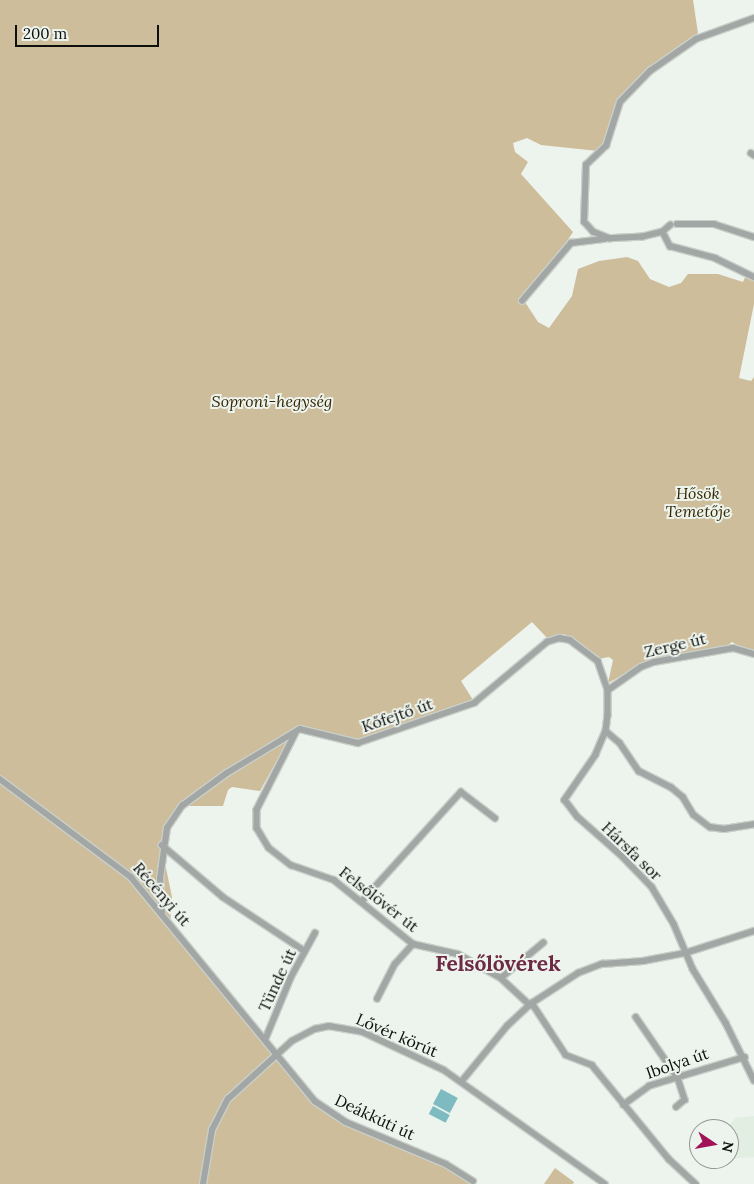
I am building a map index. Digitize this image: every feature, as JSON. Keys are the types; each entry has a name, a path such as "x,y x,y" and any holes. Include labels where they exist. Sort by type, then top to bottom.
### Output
{"street":[{"path":"606,238 589,230 584,222 583,174 590,158 606,146 620,102 650,71 696,39 754,18"},
{"path":"522,301 571,242 663,232 674,224 714,224 754,237"},
{"path":"663,232 670,246 715,258 754,277"},
{"name":"Kőfejtő út","path":"296,733 303,729 358,743 474,703 553,639 576,642 596,657 602,669"},
{"name":"Zerge út","path":"608,690 642,666 654,662 733,648 754,654"},
{"name":"Hársfa sor","path":"602,669 608,690 606,731 592,762 565,800 578,818 648,881 674,924 685,953 745,1059 754,1080"},
{"path":"606,731 620,743 639,771 671,787 684,799 694,816 710,827 724,829 754,824"},
{"path":"162,914 162,845 167,828 182,806 227,773 296,733"},
{"name":"Felsőlövér út","path":"296,733 262,798 255,818 257,828 269,848 284,861 328,876 362,901 413,944 458,954 501,978 531,1004 566,1055 592,1066 623,1105 696,1184"},
{"name":"Récényi út","path":"0,779 117,864 162,914 279,1056"},
{"path":"362,901 461,792 495,818"},
{"path":"162,845 223,896 305,951"},
{"path":"462,1081 489,1045 531,1004 591,968 685,953 754,931"},
{"name":"Tünde út","path":"265,1040 315,932"},
{"path":"501,978 543,943"},
{"path":"377,999 395,964 413,944"},
{"path":"636,1017 678,1078 685,1100 677,1107"},
{"name":"Lővér körút","path":"203,1184 212,1130 222,1107 279,1056 292,1041 315,1029 351,1028 462,1081 605,1184"},
{"name":"Deákkúti út","path":"279,1056 300,1083 330,1114 446,1164 476,1183"},
{"name":"Ibolya út","path":"623,1105 649,1086 754,1058"}],"shaded area":[{"path":"754,1116 754,1157 739,1158 739,1119 735,1118"}],"green space":[{"name":"Soproni-hegység","path":"0,0 693,0 698,33 641,78 618,105 605,148 598,151 541,145 527,138 513,143 515,152 528,162 521,174 573,232 549,269 523,299 538,322 549,328 572,296 578,269 599,261 627,257 638,261 650,279 669,287 681,283 688,274 718,274 743,282 746,275 754,279 754,304 739,378 751,381 754,377 754,655 732,642 728,645 650,660 608,683 613,660 609,657 598,659 564,634 549,640 532,622 461,681 473,700 362,742 300,729 286,744 260,791 232,787 228,790 223,806 189,806 177,810 166,826 161,844 172,897 170,927 314,1105 345,1124 445,1167 474,1184 0,1184"},
{"path":"555,1168 574,1182 573,1184 544,1184"}],"water":[{"path":"441,1089 458,1098 450,1113 433,1104"},
{"path":"433,1106 450,1115 446,1123 429,1114"}],"district":[{"name":"Felsőlövérek","path":"498,964"}],"park label":[{"name":"Hősök Temetője","path":"698,502"}]}
